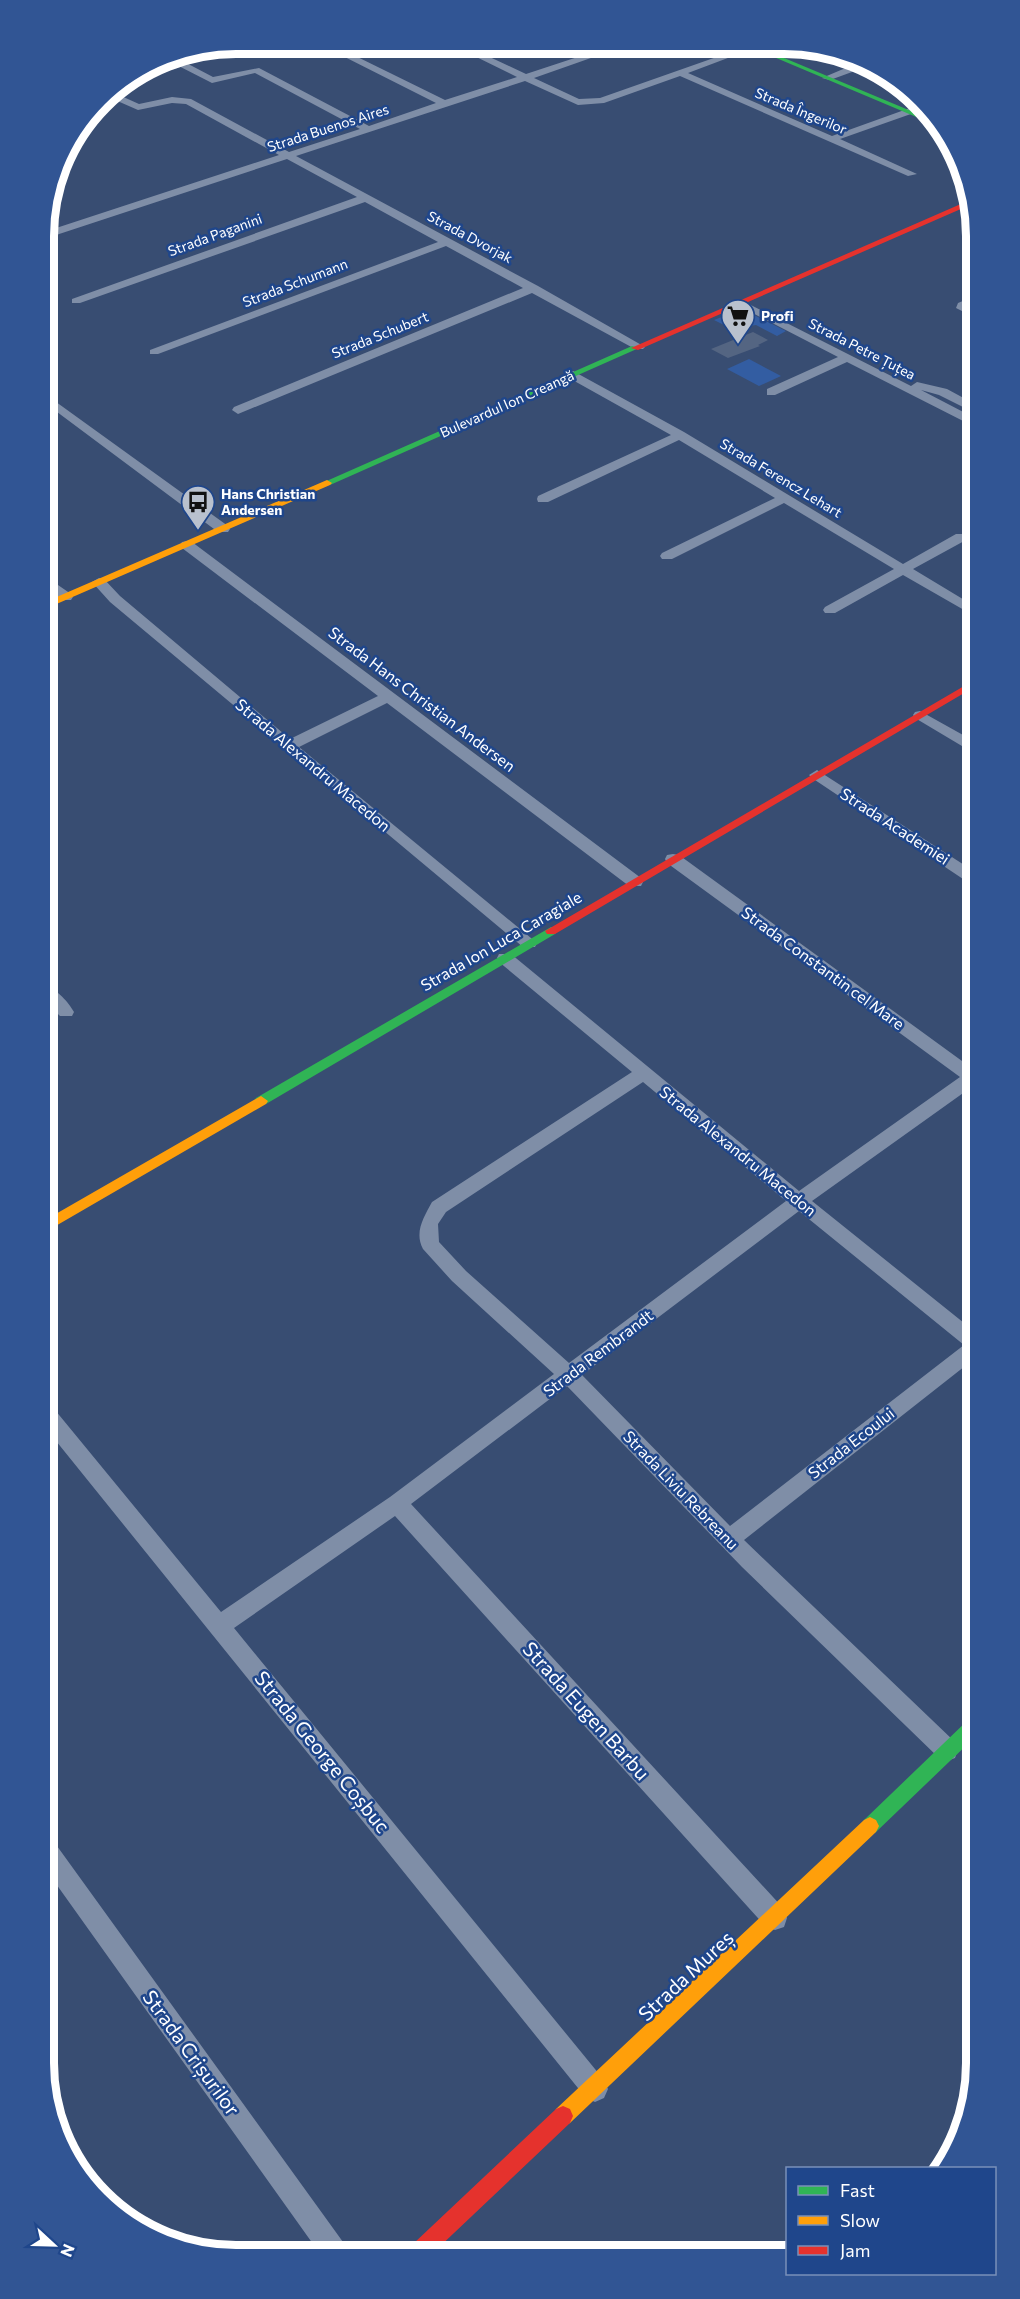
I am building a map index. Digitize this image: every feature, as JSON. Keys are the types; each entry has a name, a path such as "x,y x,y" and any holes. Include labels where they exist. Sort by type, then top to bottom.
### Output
{"street":[{"path":"344,54 445,104"},
{"path":"476,54 578,102 587,103 601,101 733,54"},
{"name":"Strada Buenos Aires","path":"54,233 598,54"},
{"path":"770,54 921,117"},
{"path":"180,63 212,80 256,70 368,129"},
{"path":"827,78 853,68"},
{"name":"Strada Îngerilor","path":"680,73 912,174"},
{"name":"Strada Dvorjak","path":"117,98 132,106 145,107 172,100 188,101 639,347"},
{"path":"832,139 915,109"},
{"name":"Strada Paganini","path":"76,301 364,198"},
{"name":"Bulevardul Ion Creangă","path":"54,602 963,205"},
{"name":"Strada Schumann","path":"154,352 447,242"},
{"name":"Strada Schubert","path":"238,410 534,288"},
{"name":"Strada Petre Țuțea","path":"741,303 966,418"},
{"path":"771,392 846,358"},
{"name":"Strada Ferencz Lehart","path":"573,375 680,435 966,606"},
{"path":"893,382 937,390 966,405"},
{"path":"54,405 223,529"},
{"path":"543,499 680,435"},
{"path":"668,556 784,498"},
{"path":"830,609 961,537"},
{"name":"Strada Hans Christian Andersen","path":"187,544 635,882"},
{"name":"Strada Alexandru Macedon","path":"99,582 115,599 289,747 529,943"},
{"path":"54,587 66,597"},
{"name":"Strada Ion Luca Caragiale","path":"54,1222 966,688"},
{"path":"289,747 388,696"},
{"path":"920,715 966,743"},
{"name":"Strada Academiei","path":"817,775 966,873"},
{"name":"Strada Constantin cel Mare","path":"673,858 966,1073"},
{"name":"Strada Alexandru Macedon","path":"505,957 799,1202 966,1336"},
{"path":"54,1000 66,1012"},
{"name":"Strada Liviu Rebreanu","path":"644,1073 439,1208 429,1224 430,1244 459,1276 569,1375 729,1539 965,1739"},
{"name":"Strada Rembrandt","path":"220,1625 397,1503 799,1202 966,1081"},
{"name":"Strada Ecoului","path":"729,1539 966,1354"},
{"name":"Strada George Coșbuc","path":"54,1423 595,2089"},
{"name":"Strada Eugen Barbu","path":"397,1503 775,1918"},
{"name":"Strada Mureș","path":"426,2245 965,1739"},
{"name":"Strada Crișurilor","path":"54,1861 329,2245"}],"shaded area":[{"path":"742,309 786,331 777,336 756,325 732,329 714,320"},
{"path":"749,359 781,376 759,386 727,369"}],"building":[{"name":"Profi","path":"753,332 768,340 758,345 760,346 728,358 711,349"}],"traffic: fast":[{"path":"770,54 923,118"},
{"path":"327,483 635,348"},
{"path":"261,1101 551,931"},
{"path":"870,1826 966,1734"}],"traffic: slow":[{"path":"54,602 327,483"},
{"path":"54,1222 261,1101"},
{"path":"563,2116 870,1826"}],"traffic: jam":[{"path":"635,348 963,205"},
{"path":"551,931 966,688"},
{"path":"426,2245 563,2116"}],"place":[{"name":"Profi","path":"738,345"},
{"name":"Hans Christian Andersen","path":"198,531"}]}
